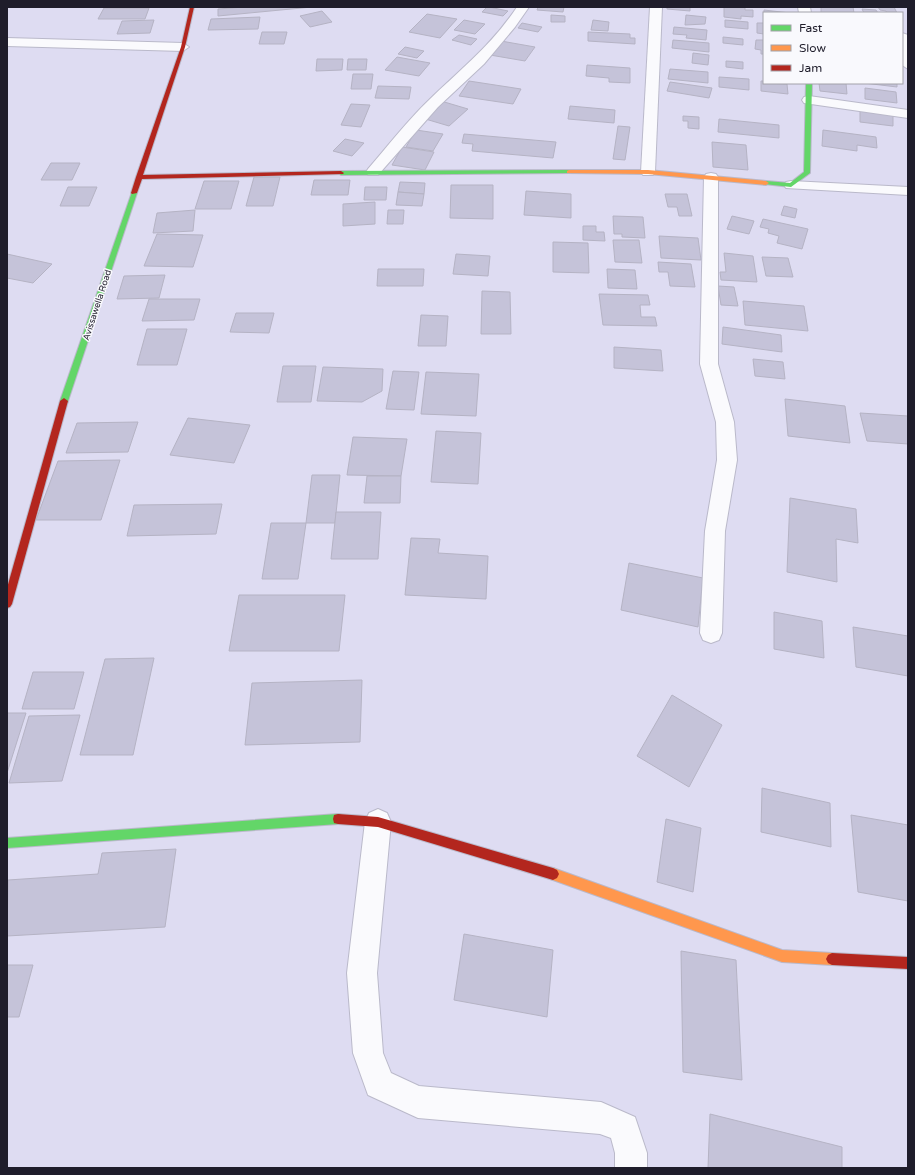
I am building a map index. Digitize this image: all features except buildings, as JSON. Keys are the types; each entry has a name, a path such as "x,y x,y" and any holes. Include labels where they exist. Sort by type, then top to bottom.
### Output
{"street":[{"name":"Avissawella Road","path":"7,604 61,411 183,47 192,7"},
{"path":"373,172 433,104 480,61 523,7"},
{"path":"648,172 656,7"},
{"path":"903,38 908,52 908,65"},
{"path":"7,42 183,47"},
{"path":"791,185 807,173 809,84"},
{"path":"809,100 908,114"},
{"path":"139,177 373,172 648,172 791,185 908,191"},
{"path":"710,633 715,531 727,460 725,422 710,364 711,177"},
{"path":"7,844 331,818 378,822 561,876 782,956 908,963"},
{"path":"378,822 362,973 368,1053 379,1084 418,1102 601,1118 624,1128 631,1153 631,1168"}],"traffic: fast":[{"path":"766,183 791,185 807,173 809,84"},
{"path":"341,173 569,172"},
{"path":"64,401 134,193"},
{"path":"7,843 338,819"}],"traffic: slow":[{"path":"569,172 648,172 766,183"},
{"path":"553,874 782,956 832,959"}],"traffic: jam":[{"path":"134,193 183,47 192,7"},
{"path":"139,177 341,173"},
{"path":"7,604 64,401"},
{"path":"338,819 378,822 553,874"},
{"path":"832,959 908,963"}]}
